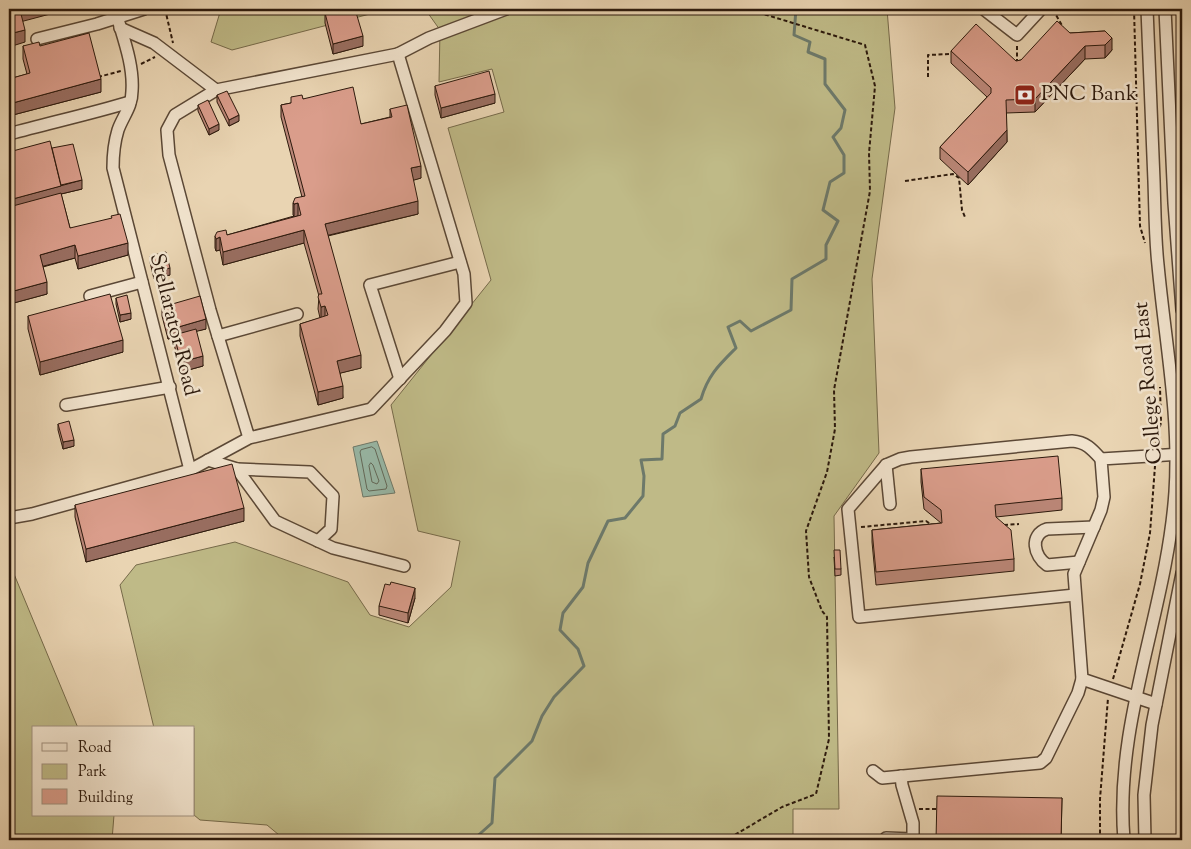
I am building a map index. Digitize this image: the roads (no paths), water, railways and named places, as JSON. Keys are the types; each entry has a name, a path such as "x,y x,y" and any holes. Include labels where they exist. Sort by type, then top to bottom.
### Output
{"street":[{"path":"37,39 117,18 142,9"},
{"path":"249,438 218,336 170,155 167,130 175,115 216,90 398,54 429,38 506,9"},
{"path":"986,11 1017,35 1047,9"},
{"name":"College Road East","path":"1124,840 1122,817 1126,752 1135,697 1165,565 1179,454 1158,263 1147,9"},
{"name":"College Road East","path":"1165,9 1182,310"},
{"path":"117,18 154,43 216,90"},
{"name":"Stellarator Road","path":"117,18 130,69 132,92 128,112 119,128 114,143 112,168 190,470"},
{"path":"9,518 32,514 190,470 249,438 371,409 445,331 466,303 464,274 398,54"},
{"path":"9,134 130,102"},
{"path":"400,379 370,285 460,262"},
{"path":"90,296 142,282"},
{"path":"218,336 297,314"},
{"path":"66,405 170,387"},
{"path":"874,771 882,778 1040,763 1046,758 1078,693 1082,679 1074,574 1101,510 1104,498 1101,459 1089,446 1081,442 1072,441 911,456 886,465 848,509 859,617 1075,595"},
{"path":"1101,459 1179,454"},
{"path":"208,460 237,469 310,472 333,496 331,529 318,541"},
{"path":"886,465 890,504"},
{"path":"237,469 276,521 333,548 404,566"},
{"path":"1079,562 1047,565 1037,556 1035,549 1037,536 1041,531 1047,529 1094,527"},
{"path":"1144,840 1144,796 1152,725 1182,573"},
{"path":"1082,679 1156,704"},
{"path":"886,840 886,838 913,839 913,823 901,776"}],"water":[{"path":"377,441 395,493 363,497 353,447"}],"waterway":[{"path":"473,840 492,823 495,778 532,741 542,716 554,697 584,666 578,649 560,630 563,613 583,587 588,563 608,521 625,518 643,496 644,476 641,460 662,459 663,434 675,426 680,413 701,399 719,365 736,348 728,327 740,321 751,331 791,310 792,279 826,259 826,245 838,221 823,210 830,182 844,173 844,155 833,137 841,128 845,110 825,84 825,59 808,52 810,42 794,35 796,9"}],"place":[{"name":"PNC Bank","path":"1025,95"}]}
